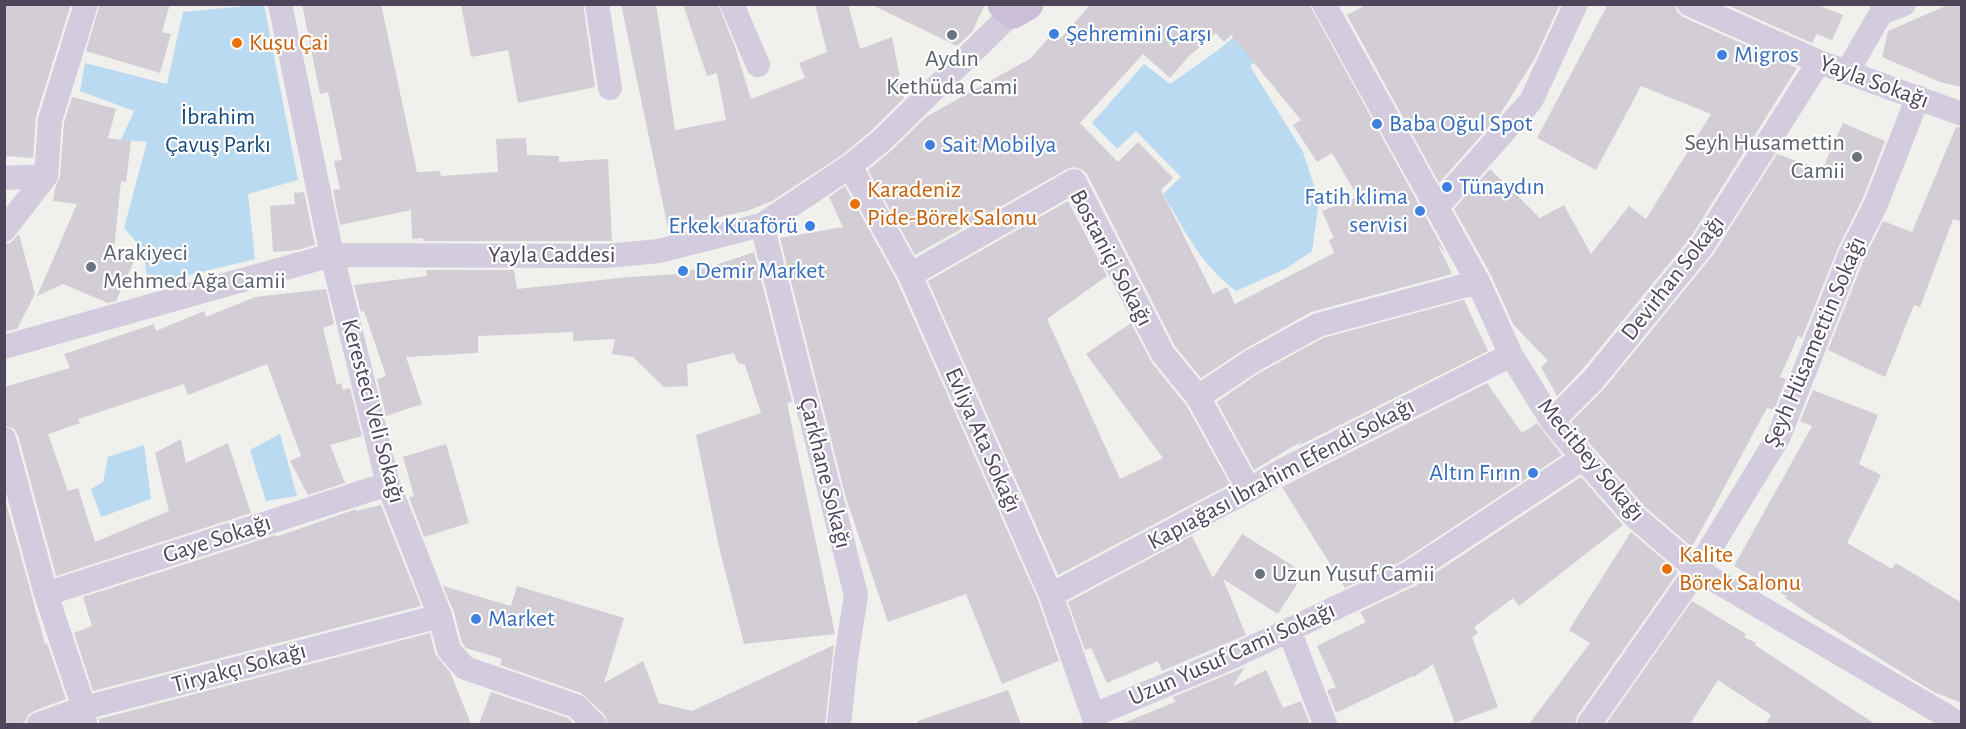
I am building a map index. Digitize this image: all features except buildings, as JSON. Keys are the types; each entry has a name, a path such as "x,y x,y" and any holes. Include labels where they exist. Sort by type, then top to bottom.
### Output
{"street":[{"path":"4,230 46,176 50,120 86,4"},
{"name":"Keresteci Veli Sokağı","path":"280,4 332,255 388,484 440,616 449,650 465,668 576,706 594,724"},
{"path":"597,4 610,88"},
{"path":"732,4 758,65"},
{"name":"Meсitbey Sokağı","path":"1324,4 1478,282 1511,355 1552,421 1635,517 1697,570 1960,724"},
{"path":"1436,208 1531,101 1576,4"},
{"name":"Yayla Sokağı","path":"1689,4 1819,62 1962,114"},
{"path":"1847,72 1882,9 1904,4"},
{"name":"Yayla Caddesi","path":"4,347 332,255 606,256 659,251 762,225 850,166 881,141 1015,7"},
{"name":"Devirhan Sokağı","path":"1552,421 1593,380 1702,246 1819,62"},
{"name":"Şeyh Hüsamettin Sokağı","path":"1589,724 1697,570 1779,436 1851,253 1876,204 1918,97"},
{"name":"Evliya Ata Sokağı","path":"850,166 910,275 1051,596 1095,720"},
{"path":"4,178 46,176"},
{"name":"Bostaniçi Sokağı","path":"910,275 1074,181 1163,354 1197,398 1249,490"},
{"name":"Çarkhane Sokağı","path":"762,225 856,595 839,724"},
{"path":"1197,398 1252,361 1318,325 1478,282"},
{"name":"Kapıağası İbrahim Efendi Sokağı","path":"1051,596 1281,471 1511,355"},
{"path":"4,440 46,594 84,716"},
{"name":"Uzun Yusuf Cami Sokağı","path":"1095,720 1410,573 1583,458"},
{"name":"Gaye Sokağı","path":"46,594 388,484"},
{"name":"Tiryakçı Sokağı","path":"39,724 84,716 440,616"},
{"path":"1289,630 1325,724"}],"green space":[{"name":"İbrahim Çavuş Parkı","path":"264,5 298,180 248,194 255,259 148,285 143,250 124,228 147,142 121,140 134,111 80,91 85,63 167,84 183,12"},
{"path":"1257,18 1283,37 1250,66 1303,152 1319,201 1312,251 1287,268 1236,291 1223,281 1203,258 1163,194 1181,177 1136,131 1117,149 1092,123 1144,64 1170,84 1217,51"},
{"path":"280,434 297,496 266,501 250,450"},
{"path":"144,445 151,499 101,517 91,489 103,482 108,457"}],"place":[{"name":"Şehremini Çarşı","path":"1054,34"},
{"name":"Aydın Kethüda Cami","path":"952,35"},
{"name":"Kuşu Çai","path":"237,43"},
{"name":"Migros","path":"1722,55"},
{"name":"Baba Oğul Spot","path":"1377,124"},
{"name":"Sait Mobilya","path":"930,145"},
{"name":"Seyh Husamettin Camii","path":"1857,157"},
{"name":"Tünaydın","path":"1447,187"},
{"name":"Karadeniz Pide-Börek Salonu","path":"855,204"},
{"name":"Fatih klima servisi","path":"1420,211"},
{"name":"Erkek Kuaförü","path":"810,226"},
{"name":"Arakiyeci Mehmed Ağa Camii","path":"91,267"},
{"name":"Demir Market","path":"683,271"},
{"name":"Altın Fırın","path":"1533,473"},
{"name":"Kalite Börek Salonu","path":"1667,569"},
{"name":"Uzun Yusuf Camii","path":"1260,574"},
{"name":"Market","path":"476,619"}]}
